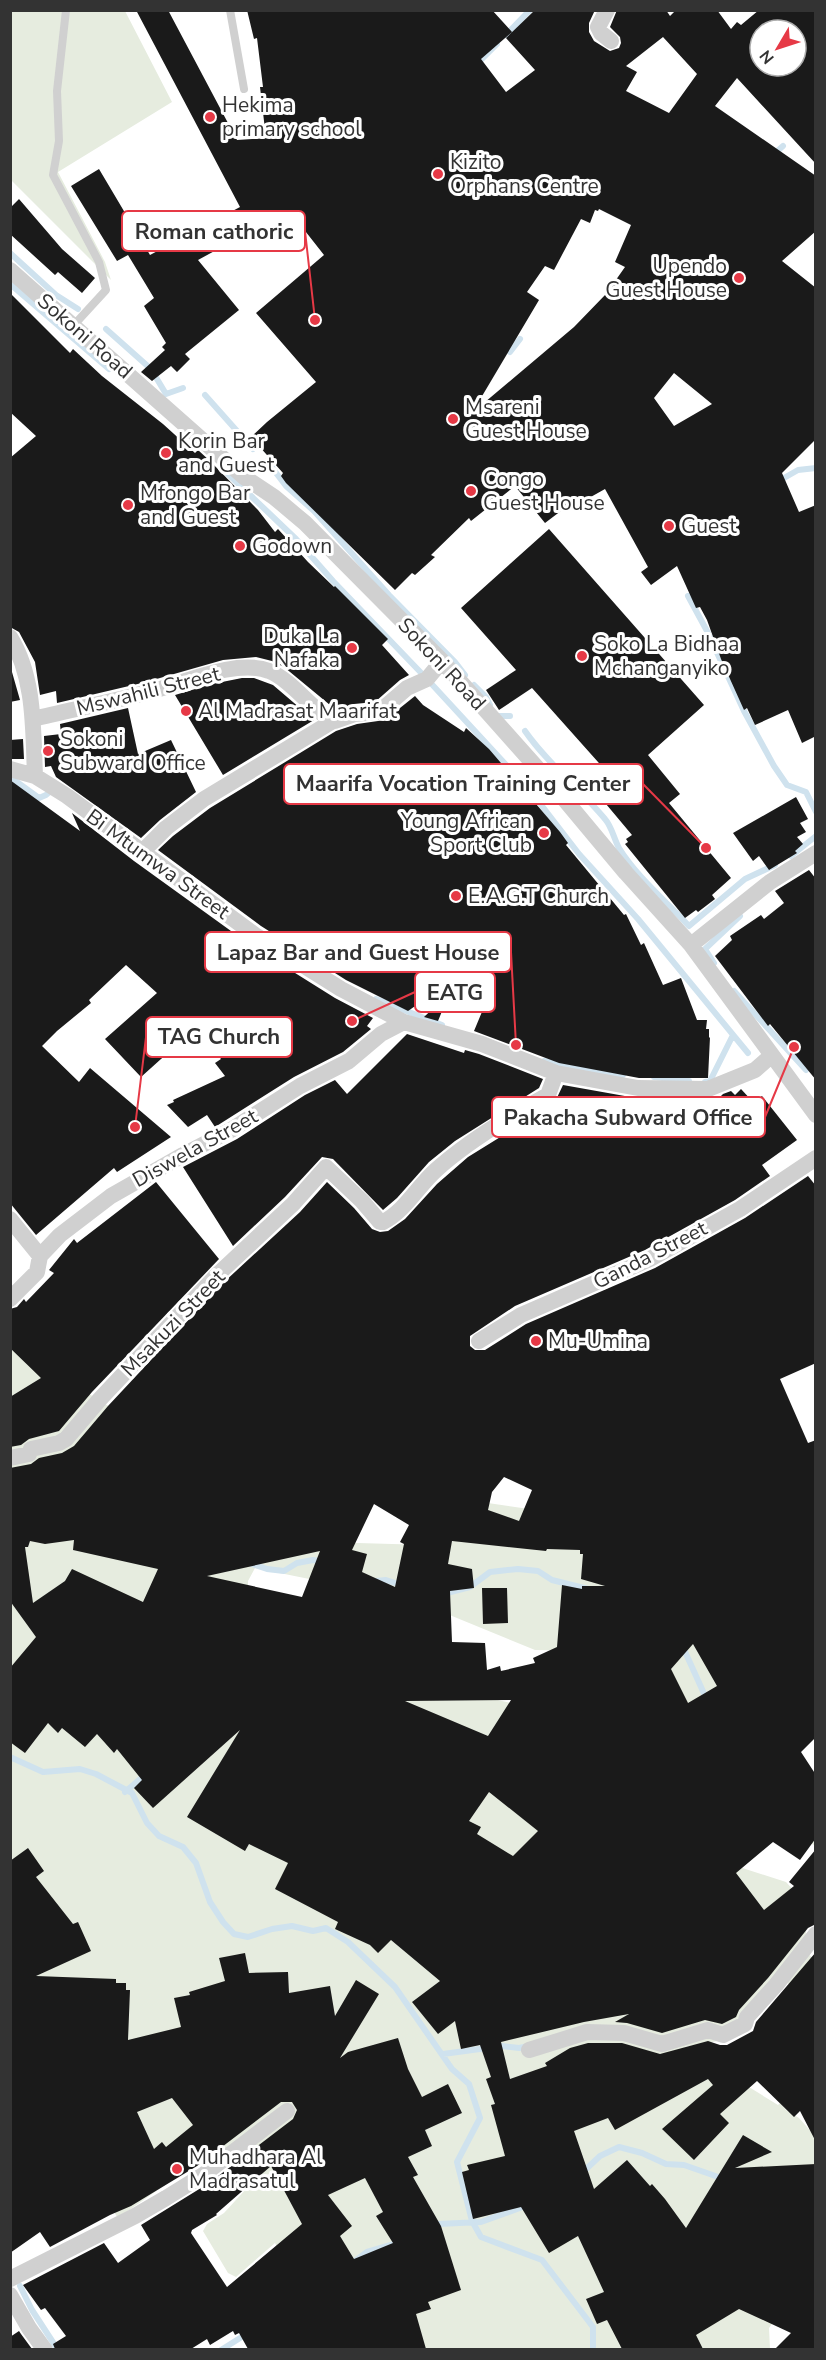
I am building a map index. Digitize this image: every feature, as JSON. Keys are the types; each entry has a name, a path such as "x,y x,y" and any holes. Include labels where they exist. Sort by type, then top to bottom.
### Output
{"street":[{"path":"608,10 598,27 601,33 611,41"},
{"name":"Sokoni Road","path":"10,270 244,477 274,497 305,523 442,661 691,945 816,1115"},
{"path":"10,637 18,649 23,666 33,719 35,776"},
{"path":"141,853 166,828 197,804 333,721 355,714 379,712 407,688 427,679 442,661"},
{"name":"Mswahili Street","path":"33,719 150,692 216,671 256,668 270,672 287,682 333,721"},
{"name":"Bi Mtumwa Street","path":"10,769 35,776 67,796 141,853 255,935 307,969 404,1022 482,1044 556,1073 638,1088 708,1089 755,1070 772,1055"},
{"path":"691,945 770,882 816,853"},
{"name":"Diswela Street","path":"10,1299 37,1272 40,1256 60,1235 111,1196 158,1168 231,1131 300,1086 349,1061 381,1034 404,1022"},
{"name":"Msakuzi Street","path":"10,1458 28,1454 31,1449 59,1443 66,1439 100,1399 216,1276 293,1204 326,1167 362,1201 380,1222 383,1222 469,1141 548,1095 556,1073"},
{"name":"Ganda Street","path":"479,1341 529,1312 650,1259 740,1209 816,1158"},
{"path":"10,1219 40,1256"},
{"path":"529,2050 587,2032 624,2033 662,2044 708,2030 723,2035 730,2033 745,2024 747,2017 776,1985 816,1934"},
{"path":"10,2279 166,2198 203,2175 287,2111"},
{"path":"10,2295 29,2328 45,2349"}],"lane":[{"path":"66,10 57,91 59,141 53,175 99,262 106,290 73,326"},
{"path":"230,10 244,89"}],"shaded area":[{"path":"11,11 125,11 172,102 58,172 105,262 111,280 11,180"},
{"path":"11,1345 158,1437 251,1540 427,1545 454,1541 488,1503 550,1512 686,1609 815,1774 815,1846 734,1788 638,1652 535,1650 413,1600 255,1568 248,1581 248,1605 329,1663 552,1712 733,1865 786,1882 809,1907 804,1949 815,1961 815,2006 780,1977 718,2041 684,2047 778,2105 780,2103 799,2118 815,2136 815,2281 798,2290 769,2328 770,2349 375,2349 306,2302 275,2243 236,2277 228,2273 203,2231 207,2224 224,2213 246,2189 223,2144 118,2218 11,2059"}],"building":[{"path":"136,10 168,10 237,140 266,138 257,38 254,39 247,10 492,10 512,32 481,59 506,92 535,70 506,38 535,10 595,10 589,23 589,32 594,41 610,51 619,48 621,43 620,37 610,27 617,10 666,10 670,16 676,10 717,10 731,29 737,22 741,25 748,19 748,78 808,78 808,18 749,18 759,10 816,10 816,164 737,78 715,106 816,176 816,231 782,261 816,288 816,439 782,473 799,512 816,505 816,736 802,743 788,710 755,725 747,708 744,710 721,659 707,620 700,607 696,608 677,566 651,585 641,572 648,567 605,489 580,503 578,498 545,523 515,486 471,521 469,518 431,555 435,557 415,575 412,573 395,590 286,483 281,476 283,473 251,437 316,382 256,313 324,255 302,227 295,232 283,218 254,233 253,230 198,260 239,310 185,354 190,359 177,372 171,366 152,381 141,372 165,350 162,347 166,343 144,306 154,298 128,255 117,261 71,186 99,169 150,255 240,207","holes":["663,37 697,74 669,113 626,91 637,72 626,66","599,209 631,225 615,262 625,267 606,294 574,327 472,413 539,300 527,292 545,266 554,270 581,219 590,223 595,210","674,373 712,404 674,426 654,398"]},
{"path":"19,199 62,249 95,278 82,293 58,272 55,275 10,234 10,208"},
{"path":"10,293 70,353 73,349 195,453 198,450 210,461 258,510 275,532 278,529 308,562 388,639 382,645 409,675 375,702 354,704 336,710 284,667 256,657 223,660 146,682 57,703 56,691 40,695 35,662 19,632 10,627 10,458 36,436 10,412"},
{"name":"Soko La Bidhaa Mchanganyiko","path":"549,529 704,705 648,755 680,794 669,803 731,878 712,895 715,899 698,912 696,910 685,918 625,844 628,842 626,839 632,835 606,804 623,790 532,688 499,710 486,690 516,670 461,608"},
{"path":"10,665 20,700 10,702"},
{"path":"242,678 254,678 273,685 314,720 223,775 175,695"},
{"path":"415,696 423,705 464,732 466,728 489,749 560,832 568,843 566,845 624,915 626,914 641,945 644,943 663,985 681,978 697,1020 707,1020 706,1029 709,1029 710,1037 708,1078 639,1078 559,1063 474,1031 489,995 454,982 438,1021 424,1017 441,1001 434,993 408,1011 346,980 261,926 158,850 210,808 336,731 357,724 385,720"},
{"path":"128,708 138,754 171,740 196,792 141,838 56,777 51,766 45,767 44,736 61,734 60,724"},
{"path":"23,739 24,759 10,759 10,740"},
{"path":"10,780 80,831 72,813 249,944 335,998 373,1018 367,1026 371,1029 343,1052 294,1077 215,1127 207,1115 188,1127 167,1105 225,1076 215,1063 221,1059 193,1023 167,1045 171,1050 141,1077 105,1039 157,993 126,965 89,1000 91,1003 42,1046 79,1082 90,1068 171,1137 117,1172 114,1168 36,1235 10,1203"},
{"path":"796,797 808,819 800,823 806,832 797,837 803,844 795,851 797,853 769,870 759,856 753,861 733,833"},
{"path":"809,870 816,879 816,1080 770,1024 768,1026 715,956 732,940 730,936 761,915 764,919 784,903 775,891"},
{"path":"407,1034 464,1053 465,1050 479,1054 543,1079 539,1088 455,1141 429,1162 397,1198 383,1210 333,1159 322,1157 285,1197 233,1246 183,1167 237,1139 305,1095 335,1080 347,1094"},
{"path":"563,1085 636,1098 707,1099 706,1111 723,1094 731,1091 735,1095 741,1089 753,1102 762,1096 797,1140 762,1165 770,1176 735,1200 645,1250 515,1306 470,1336 470,1346 475,1350 485,1350 526,1324 655,1268 745,1218 808,1176 816,1186 816,1363 780,1379 808,1443 816,1440 816,1737 801,1752 816,1775 816,1838 800,1860 773,1842 736,1873 764,1910 794,1886 789,1882 816,1849 816,1924 808,1928 739,2010 736,2017 722,2024 705,2020 662,2033 615,2022 629,2014 584,2022 501,2042 510,2079 547,2066 545,2063 570,2048 588,2043 622,2043 660,2054 708,2041 727,2045 753,2031 756,2022 816,1952 816,2142 800,2111 794,2117 757,2081 720,2114 729,2123 694,2160 662,2129 713,2085 708,2079 615,2130 608,2118 574,2131 594,2189 627,2160 650,2186 652,2184 686,2228 743,2135 772,2152 735,2168 816,2164 816,2349 775,2349 791,2333 739,2309 696,2335 703,2349 622,2349 607,2320 597,2324 586,2299 604,2292 578,2236 549,2253 521,2207 473,2219 462,2172 469,2170 467,2165 505,2156 491,2105 495,2104 486,2079 491,2077 480,2045 461,2049 455,2021 438,2034 412,2002 440,1981 391,1940 378,1953 370,1945 335,1929 338,1922 275,1889 288,1863 249,1844 245,1851 187,1817 240,1730 153,1808 134,1788 142,1780 117,1749 114,1753 97,1734 85,1747 62,1728 58,1733 48,1723 25,1753 10,1742 10,1668 36,1637 10,1601 10,1468 31,1464 39,1458 62,1453 74,1446 108,1406 223,1283 300,1212 327,1182 372,1229 380,1232 388,1231 405,1219 437,1184 468,1157 554,1104","holes":["504,1477 532,1490 519,1521 488,1510 492,1492","374,1504 409,1525 400,1542 404,1544 395,1587 362,1572 367,1554 352,1550","74,1540 73,1550 158,1569 143,1602 72,1569 65,1581 33,1603 25,1547 28,1547 30,1541 45,1544","452,1541 546,1551 547,1549 580,1550 580,1554 583,1554 581,1579 605,1586 582,1586 582,1589 562,1585 557,1647 533,1658 535,1663 501,1671 500,1666 487,1670 485,1643 452,1642 450,1591 474,1588 472,1569 448,1564","320,1551 302,1597 207,1576","693,1644 717,1686 688,1703 671,1669","511,1700 488,1736 405,1701","489,1792 538,1831 513,1856 477,1834 481,1827 469,1821"]},
{"path":"156,1182 219,1259 92,1392 59,1431 10,1447 10,1397 41,1378 10,1348 10,1309 17,1307 24,1299 26,1302 54,1273 49,1270 74,1239 77,1243"},
{"path":"482,1588 507,1588 508,1623 483,1624"},
{"path":"28,1848 44,1871 36,1877 73,1924 78,1922 91,1951 36,1976 116,1979 116,1983 126,1983 126,1990 130,1990 128,2040 181,2027 174,1998 190,1995 189,1992 225,1981 219,1958 245,1953 249,1973 288,1972 289,1993 330,1986 335,2016 356,1980 379,1994 340,2058 348,2052 398,2038 408,2069 422,2097 448,2084 462,2113 425,2130 432,2146 408,2157 418,2175 413,2177 441,2226 461,2290 428,2302 431,2309 416,2314 426,2349 248,2349 239,2333 235,2335 233,2331 210,2345 207,2339 191,2349 55,2349 53,2344 66,2336 45,2308 41,2310 23,2285 104,2243 118,2263 150,2240 141,2225 209,2183 293,2119 297,2110 292,2102 281,2102 197,2166 131,2206 50,2247 40,2232 10,2253 10,1861","holes":["172,2098 193,2125 166,2147 162,2142 154,2149 137,2112","271,2166 302,2224 227,2287 191,2233","365,2178 383,2212 376,2216 393,2243 354,2259 340,2236 352,2226 328,2195"]},
{"path":"19,2331 32,2349 10,2349 10,2337"}],"waterway":[{"path":"506,35 530,10"},
{"path":"476,65 497,44"},
{"path":"774,154 783,146"},
{"path":"10,253 56,295 78,309"},
{"path":"10,284 109,369"},
{"path":"106,329 151,369 166,394 183,388"},
{"path":"510,352 520,339"},
{"path":"205,395 253,449"},
{"path":"267,461 286,486 314,511 465,675"},
{"path":"777,482 798,470 816,468"},
{"path":"228,474 296,539 532,793 579,854 638,919 748,1053"},
{"path":"688,596 744,711 774,766 787,785 806,792 816,812"},
{"path":"474,685 486,697 490,705"},
{"path":"495,716 510,716"},
{"path":"525,731 543,754 605,819 619,848 634,869 689,926 745,879 775,865"},
{"path":"10,777 39,798 53,789"},
{"path":"791,856 816,836"},
{"path":"714,963 705,949 740,916"},
{"path":"734,991 806,1070"},
{"path":"376,999 442,1025"},
{"path":"705,1082 710,1081 733,1035"},
{"path":"544,1061 623,1075"},
{"path":"654,1077 689,1081"},
{"path":"249,1563 267,1569 284,1571 297,1563 313,1560 323,1562"},
{"path":"443,1594 470,1587 490,1572 518,1569 538,1571 552,1580 588,1589"},
{"path":"376,1581 386,1580 404,1586"},
{"path":"682,1645 706,1698"},
{"path":"10,1757 43,1772 80,1769 96,1774 132,1793 147,1823 159,1836 183,1847 196,1863 210,1902 234,1934 248,1937 272,1929 292,1926 313,1931 326,1928 348,1942 395,1987 452,2069 469,2084 480,2118 457,2162 472,2221 481,2237 542,2260 593,2327 593,2350"},
{"path":"125,1792 146,1774"},
{"path":"443,2054 502,2046 519,2048 529,2046"},
{"path":"583,2172 600,2156 619,2147 642,2153 666,2164 684,2165 724,2179"},
{"path":"434,2226 481,2222 528,2205"},
{"path":"355,2261 367,2252 394,2244"},
{"path":"20,2286 32,2310 58,2350"},
{"path":"221,2350 248,2333"}],"place":[{"name":"Hekima primary school","path":"210,117"},
{"name":"Kizito Orphans Centre","path":"438,174"},
{"name":"Upendo Guest House","path":"739,278"},
{"name":"Roman cathoric","path":"315,320"},
{"name":"Msareni Guest House","path":"453,419"},
{"name":"Korin Bar and Guest","path":"166,453"},
{"name":"Congo Guest House","path":"471,491"},
{"name":"Mfongo Bar and Guest","path":"128,505"},
{"name":"Guest","path":"669,526"},
{"name":"Godown","path":"240,546"},
{"name":"Duka La Nafaka","path":"352,648"},
{"name":"Soko La Bidhaa Mchanganyiko","path":"582,656"},
{"name":"Al Madrasat Maarifat","path":"186,711"},
{"name":"Sokoni Subward Office","path":"48,751"},
{"name":"Young African Sport Club","path":"544,833"},
{"name":"Maarifa Vocation Training Center","path":"706,848"},
{"name":"E.A.G.T Church","path":"456,896"},
{"name":"EATG","path":"352,1021"},
{"name":"Lapaz Bar and Guest House","path":"516,1045"},
{"name":"Pakacha Subward Office","path":"794,1047"},
{"name":"TAG Church","path":"135,1127"},
{"name":"Mu-Umina","path":"536,1341"},
{"name":"Muhadhara Al Madrasatul","path":"177,2169"}]}
